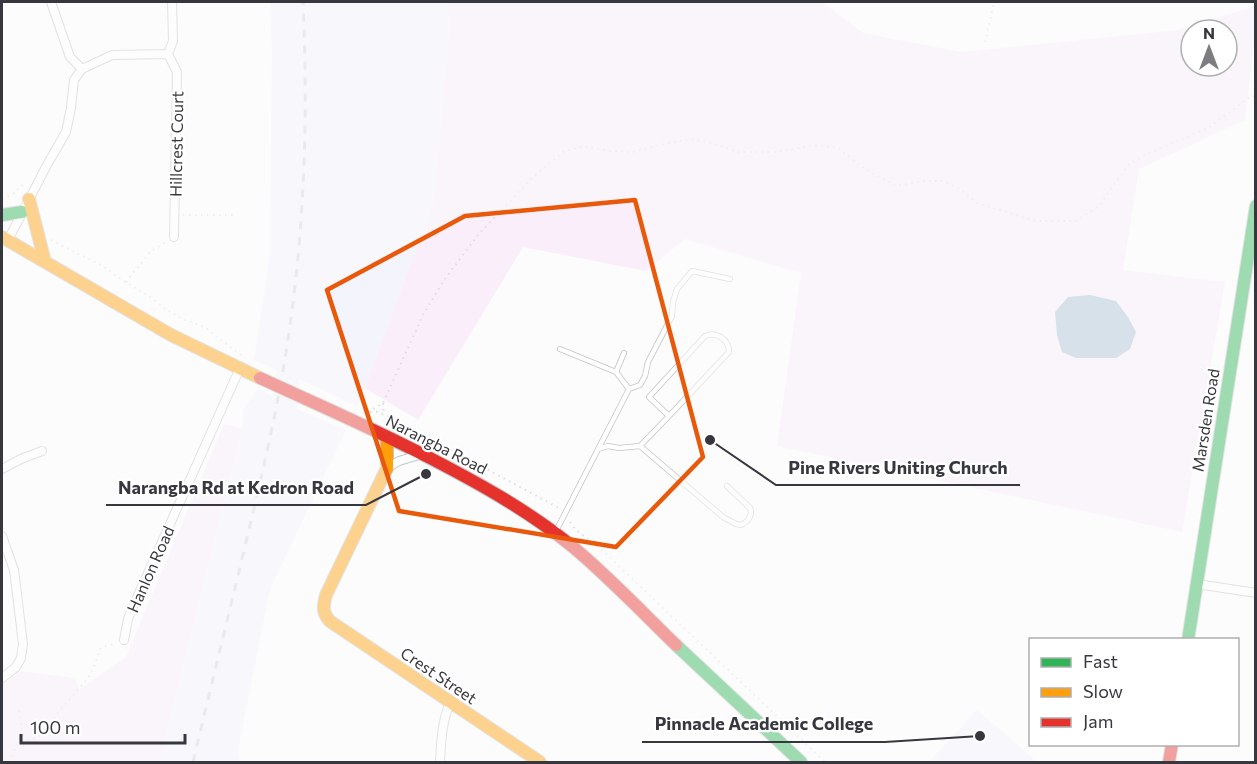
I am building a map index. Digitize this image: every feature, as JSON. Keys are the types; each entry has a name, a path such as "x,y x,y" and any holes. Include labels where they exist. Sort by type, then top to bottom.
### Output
{"main road":[{"path":"32,193 34,224 45,262"},
{"name":"Marsden Road","path":"1188,638 1256,206"},
{"path":"2,214 22,212"},
{"name":"Narangba Road","path":"5,238 171,335 245,365 260,378 422,454 505,498 598,568 708,676 801,762"},
{"path":"387,437 387,468"},
{"name":"Crest Street","path":"387,468 326,595 323,612 326,618 540,762"},
{"path":"1169,762 1172,746"}],"street":[{"path":"51,2 70,57 82,69"},
{"path":"5,238 66,132 74,80 82,69 112,55 168,54 174,41 172,2"},
{"name":"Hillcrest Court","path":"168,54 177,72 174,237"},
{"name":"Hanlon Road","path":"124,640 130,611 245,365"},
{"path":"2,469 42,452"},
{"path":"387,468 399,461 422,454"},
{"path":"2,536 14,570 23,644 21,658 16,667 2,678"},
{"path":"1197,584 1256,593"},
{"path":"440,762 442,734 450,702"}],"lane":[{"path":"554,533 629,389 640,385 645,376 648,362 672,316 677,289 692,271 730,279"},
{"path":"597,449 608,446 619,448 640,446 669,416 729,352 725,340 712,334 705,336 649,397 669,416"},
{"path":"560,349 616,372 629,389"},
{"path":"616,372 624,353"},
{"path":"640,446 723,517 741,525 750,517 750,508 727,486"}],"path":[{"path":"985,42 994,2"},
{"path":"384,414 383,403 423,315 444,280 485,227 531,179 563,152 584,146 608,151 633,152 691,140 712,143 738,152 776,152 815,145 838,148 862,167 896,186 925,181 942,181 957,187 976,203 1036,220 1076,221 1099,206 1129,164 1208,128 1251,96 1256,96"},
{"path":"2,199 13,194 25,183 32,193"},
{"path":"174,215 234,215"},
{"path":"125,282 151,251 174,237"},
{"path":"49,238 103,266 149,296 164,309 182,319 205,327 242,355 245,365"},
{"path":"383,403 368,412 384,414 556,507"},
{"path":"570,518 576,530 611,560 825,762"},
{"path":"10,762 16,746 45,733 56,715 88,678 101,648 124,640"},
{"path":"19,711 24,741"}],"highlighted area":[{"path":"635,200 703,457 616,547 399,511 327,290 465,216"}],"shaded area":[{"path":"270,2 445,2 450,24 433,203 357,406 299,379 297,409 346,430 270,589 238,750 240,762 160,762 242,428 244,409 258,388 272,396 277,370 254,360 270,254 272,53"},
{"path":"445,2 822,2 863,33 961,52 1179,30 1179,78 1239,78 1239,18 1216,18 1255,6 1255,34 1245,120 1139,169 1123,270 1225,282 1182,532 777,446 801,273 685,239 646,271 523,247 418,420 365,388 433,203 450,24"},
{"path":"224,424 242,428 160,762 2,762 2,685 20,671 75,678 79,690 126,657"},
{"path":"977,710 1037,762 929,762"}],"water":[{"path":"1090,295 1116,301 1136,332 1130,349 1116,358 1076,358 1062,352 1057,335 1055,312 1068,297"}],"railway":[{"path":"193,762 264,466 289,332 299,250 304,167 303,2"}],"traffic: fast":[{"path":"1188,638 1256,206"},
{"path":"2,215 22,212"},
{"path":"676,645 801,762"}],"traffic: slow":[{"path":"29,199 45,262"},
{"path":"2,237 171,335 260,378"},
{"path":"387,437 387,468 326,595 324,606 326,616 331,622 540,762"}],"traffic: jam":[{"path":"260,378 306,399"},
{"path":"306,399 430,458 522,510 586,558 676,645"},
{"path":"1169,762 1172,746"}],"place":[{"name":"Pine Rivers Uniting Church","path":"710,440"},
{"name":"Narangba Rd at Kedron Road","path":"426,474"},
{"name":"Pinnacle Academic College","path":"980,736"}]}
